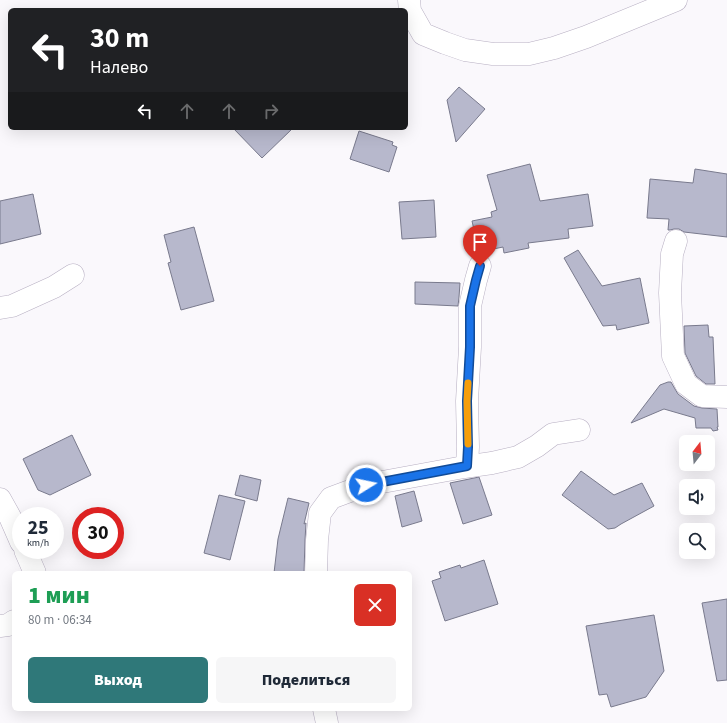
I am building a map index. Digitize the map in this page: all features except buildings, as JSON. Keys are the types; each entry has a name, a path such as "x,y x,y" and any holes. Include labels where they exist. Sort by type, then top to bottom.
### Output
{"street":[{"path":"409,0 410,10 424,34 465,50 493,54 529,54 554,48 586,37 676,0"},
{"path":"676,241 672,254 670,293 673,356 686,384 702,396 727,398"},
{"path":"467,466 467,401 470,347 470,306 480,266"},
{"path":"0,308 12,306 73,275"},
{"path":"316,571 316,540 320,513 331,498 366,485 518,457 537,446 553,434 579,430"},
{"path":"0,499 12,522"},
{"path":"29,559 34,571"},
{"path":"0,626 8,625 12,622"},
{"path":"324,711 327,723"}],"slow traffic":[{"path":"468,383 468,444"}],"route":[{"path":"366,485 467,466 467,401 470,347 470,306 480,266"}]}
